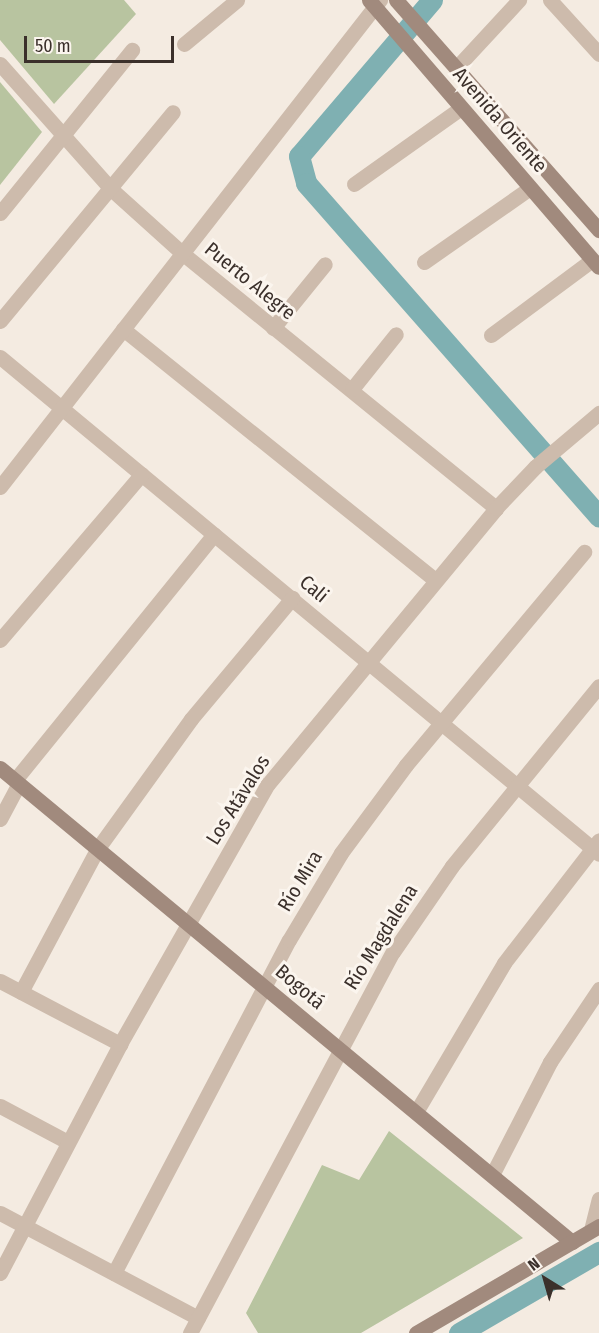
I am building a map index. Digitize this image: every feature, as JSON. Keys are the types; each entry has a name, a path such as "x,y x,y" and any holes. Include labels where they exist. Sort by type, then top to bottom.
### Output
{"street":[{"path":"183,44 237,0"},
{"name":"Avenida Oriente","path":"396,0 599,230"},
{"path":"456,68 519,0"},
{"path":"550,0 599,54"},
{"path":"0,487 374,2"},
{"name":"Avenida Oriente","path":"374,2 461,108 596,263"},
{"path":"0,213 132,50"},
{"name":"Puerto Alegre","path":"0,64 111,189 182,253 496,508"},
{"path":"354,184 461,108"},
{"path":"0,321 173,112"},
{"path":"424,262 530,188"},
{"path":"491,335 596,263"},
{"path":"273,328 325,264"},
{"path":"123,329 435,580"},
{"path":"352,389 396,334"},
{"name":"Cali","path":"0,357 517,786 597,848"},
{"name":"Los Atávalos","path":"0,1273 120,1044 268,784 367,660 496,508 535,467 599,413"},
{"path":"0,640 142,474"},
{"path":"0,819 17,782 214,534"},
{"name":"Río Mira","path":"114,1273 267,987 289,940 341,853 442,723 584,552"},
{"path":"21,992 98,848 191,719 291,598"},
{"name":"Río Magdalena","path":"190,1333 342,1049 366,998 422,908 599,686"},
{"name":"Bogotá","path":"0,768 188,921 572,1242"},
{"path":"417,1112 504,963 597,848"},
{"path":"0,981 120,1044"},
{"path":"492,1175 550,1062 599,989"},
{"path":"0,1106 68,1143"},
{"path":"416,1333 595,1228 599,1199"},
{"path":"0,1213 198,1318"}],"green space":[{"path":"0,0 124,0 136,14 54,104 0,40"},
{"path":"0,82 42,132 0,185"},
{"path":"389,1131 523,1238 361,1333 258,1333 246,1313 322,1165 359,1180"}],"waterway":[{"path":"432,0 299,156 306,183 599,516"},
{"path":"459,1333 599,1252"}]}
